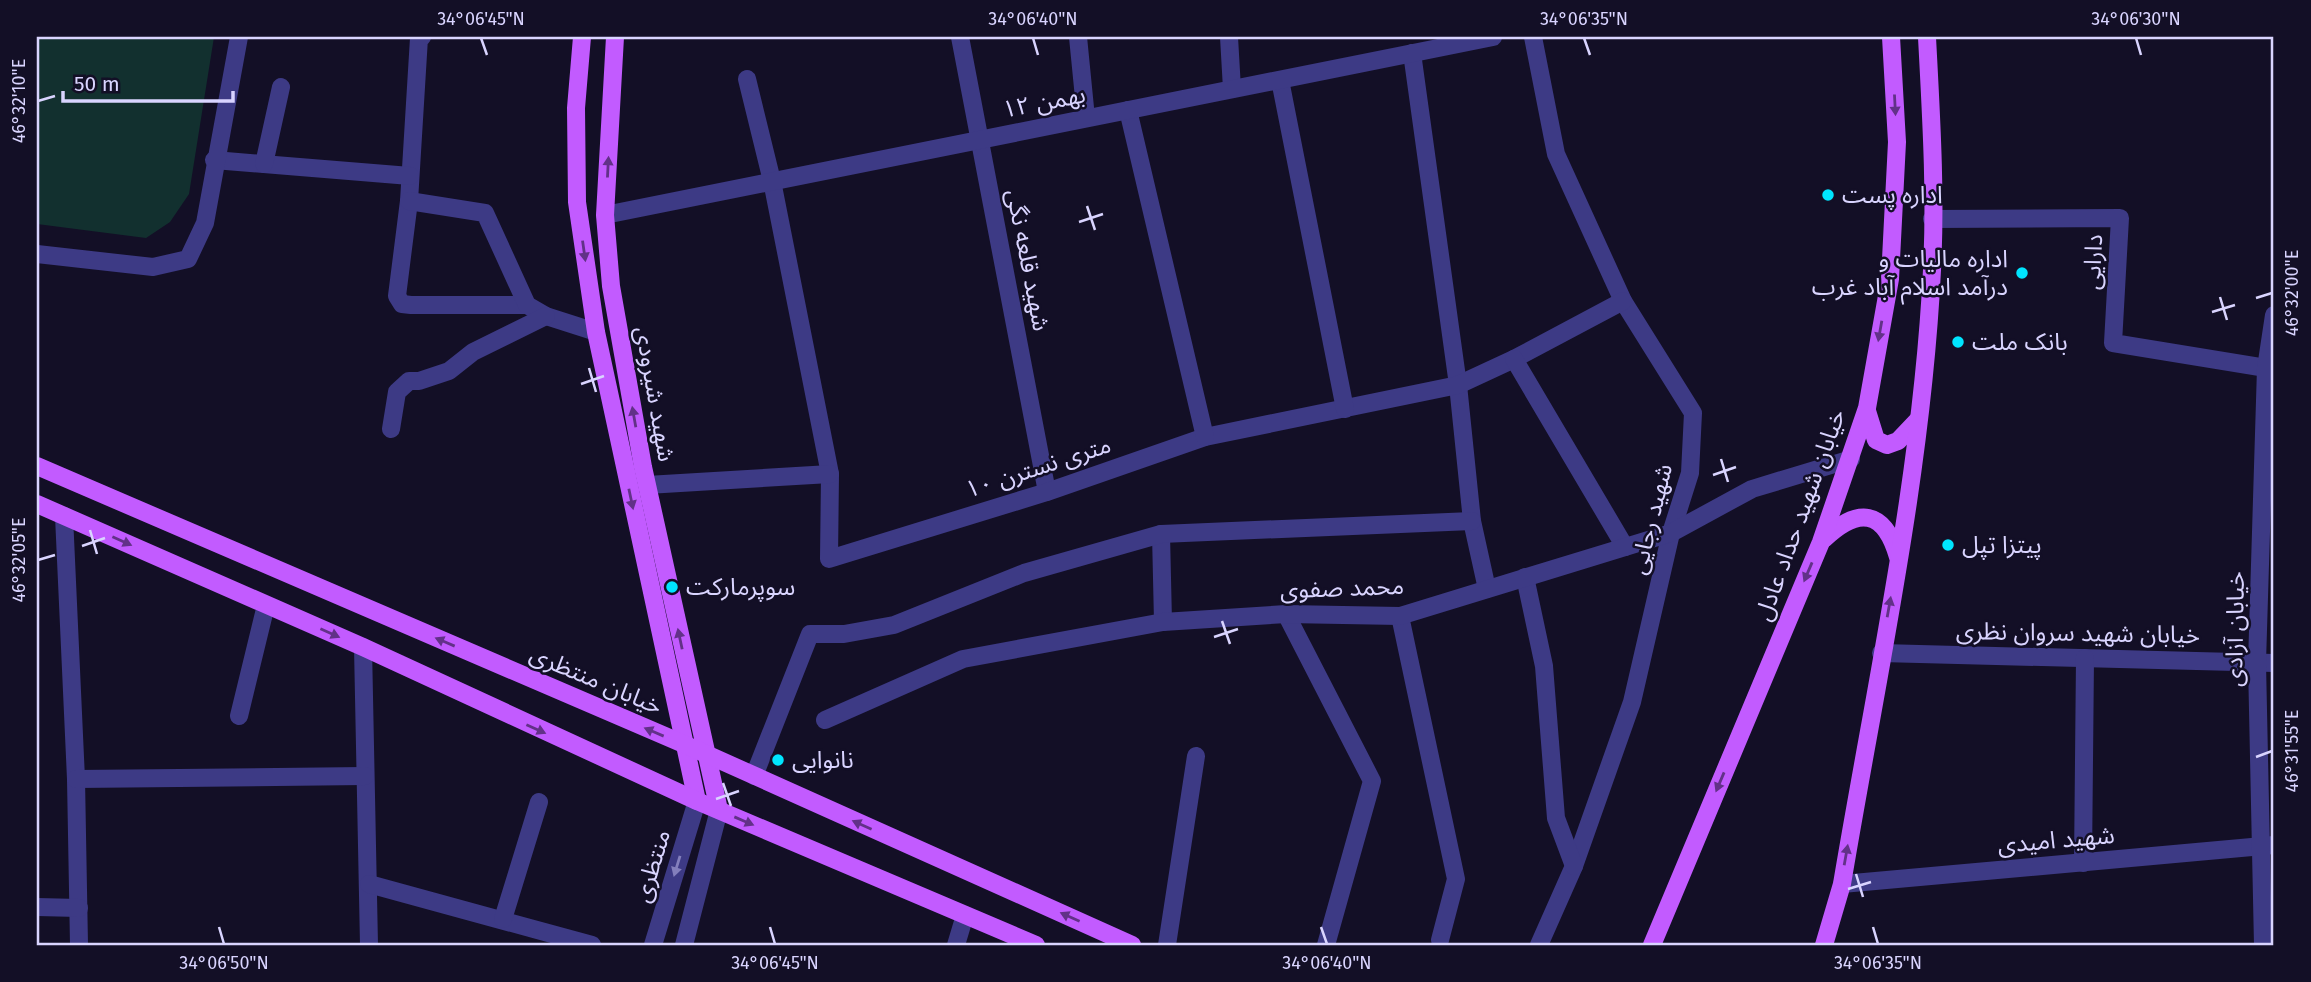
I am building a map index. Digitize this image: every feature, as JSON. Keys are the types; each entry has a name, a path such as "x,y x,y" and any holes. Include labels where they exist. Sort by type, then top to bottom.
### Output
{"main road":[{"name":"شهید شیرودی","path":"582,37 576,108 577,202 596,332 697,801"},
{"name":"شهید شیرودی","path":"615,37 605,215 611,286 647,485 719,810"},
{"name":"خیابان شهید حداد عادل","path":"1652,945 1821,541 1867,408 1890,279 1896,142 1891,37"},
{"path":"1824,945 1842,884 1898,557 1917,421 1932,270 1933,140 1927,37"},
{"path":"1867,408 1876,440 1887,444 1898,440 1917,421"},
{"name":"خیابان منتظری","path":"37,466 686,745 1132,945"},
{"path":"37,504 363,648 697,801 1036,945"},
{"path":"1821,541 1849,518 1866,517 1885,527 1898,557"}],"street":[{"path":"37,254 153,267 188,259 205,223 214,160 239,37"},
{"path":"422,37 419,38 408,201 397,296 402,304 527,304"},
{"name":"شهید قلعه نگی","path":"960,37 1047,492"},
{"path":"1078,37 1086,118"},
{"path":"1229,37 1232,89"},
{"name":"۱۲ بهمن","path":"605,215 1493,37"},
{"name":"شهید رجایی","path":"1533,37 1556,154 1623,301 1693,412 1690,473 1671,533 1632,702 1574,866 1539,945"},
{"path":"1412,53 1458,385 1472,521 1487,589"},
{"name":"۱۰ متری نسترن","path":"747,79 772,181 830,474 829,559 1047,492 1205,438 1458,385 1514,359 1623,301"},
{"path":"1280,79 1345,409"},
{"path":"264,164 281,87"},
{"path":"1128,110 1205,438"},
{"path":"214,160 410,176"},
{"path":"408,201 485,213 527,304 545,316 596,332"},
{"name":"دارایی","path":"1932,219 2120,218 2113,343 2266,368"},
{"path":"391,429 397,392 409,381 419,381 449,371 473,352 545,316"},
{"name":"خیابان آزادی","path":"2263,945 2269,846 2266,368 2273,322"},
{"path":"1514,359 1625,547"},
{"name":"محمد صفوی","path":"825,720 963,659 1163,622 1286,614 1400,616 1671,533 1752,489 1851,459"},
{"path":"647,485 830,474"},
{"path":"64,516 76,779 79,945"},
{"path":"754,776 810,634 844,634 894,625 1024,573 1161,534 1472,521"},
{"path":"1161,534 1163,622"},
{"path":"1525,577 1544,666 1556,818 1574,866"},
{"path":"239,716 267,605"},
{"path":"1286,614 1372,781 1326,945"},
{"path":"1400,616 1456,879 1440,940"},
{"path":"363,648 369,945"},
{"name":"خیابان شهید سروان نظری","path":"1881,653 2266,663"},
{"path":"2083,863 2085,658"},
{"path":"1167,945 1196,756"},
{"path":"76,779 365,776"},
{"name":"منتظری","path":"653,945 697,801"},
{"path":"503,919 539,802"},
{"name":"منتظری","path":"684,945 719,810"},
{"name":"شهید امیدی","path":"1842,884 2269,846"},
{"path":"369,884 592,945"},
{"path":"37,907 79,908"},
{"path":"956,945 965,915"}],"green space":[{"path":"37,37 214,37 189,194 170,222 146,238 37,224"}],"place":[{"name":"اداره پست","path":"1828,195"},
{"name":"اداره مالیات و درآمد اسلام آباد غرب","path":"2022,273"},
{"name":"بانک ملت","path":"1958,342"},
{"name":"پیتزا تپل","path":"1948,545"},
{"name":"سوپرمارکت","path":"672,587"},
{"name":"نانوایی","path":"778,760"}]}
